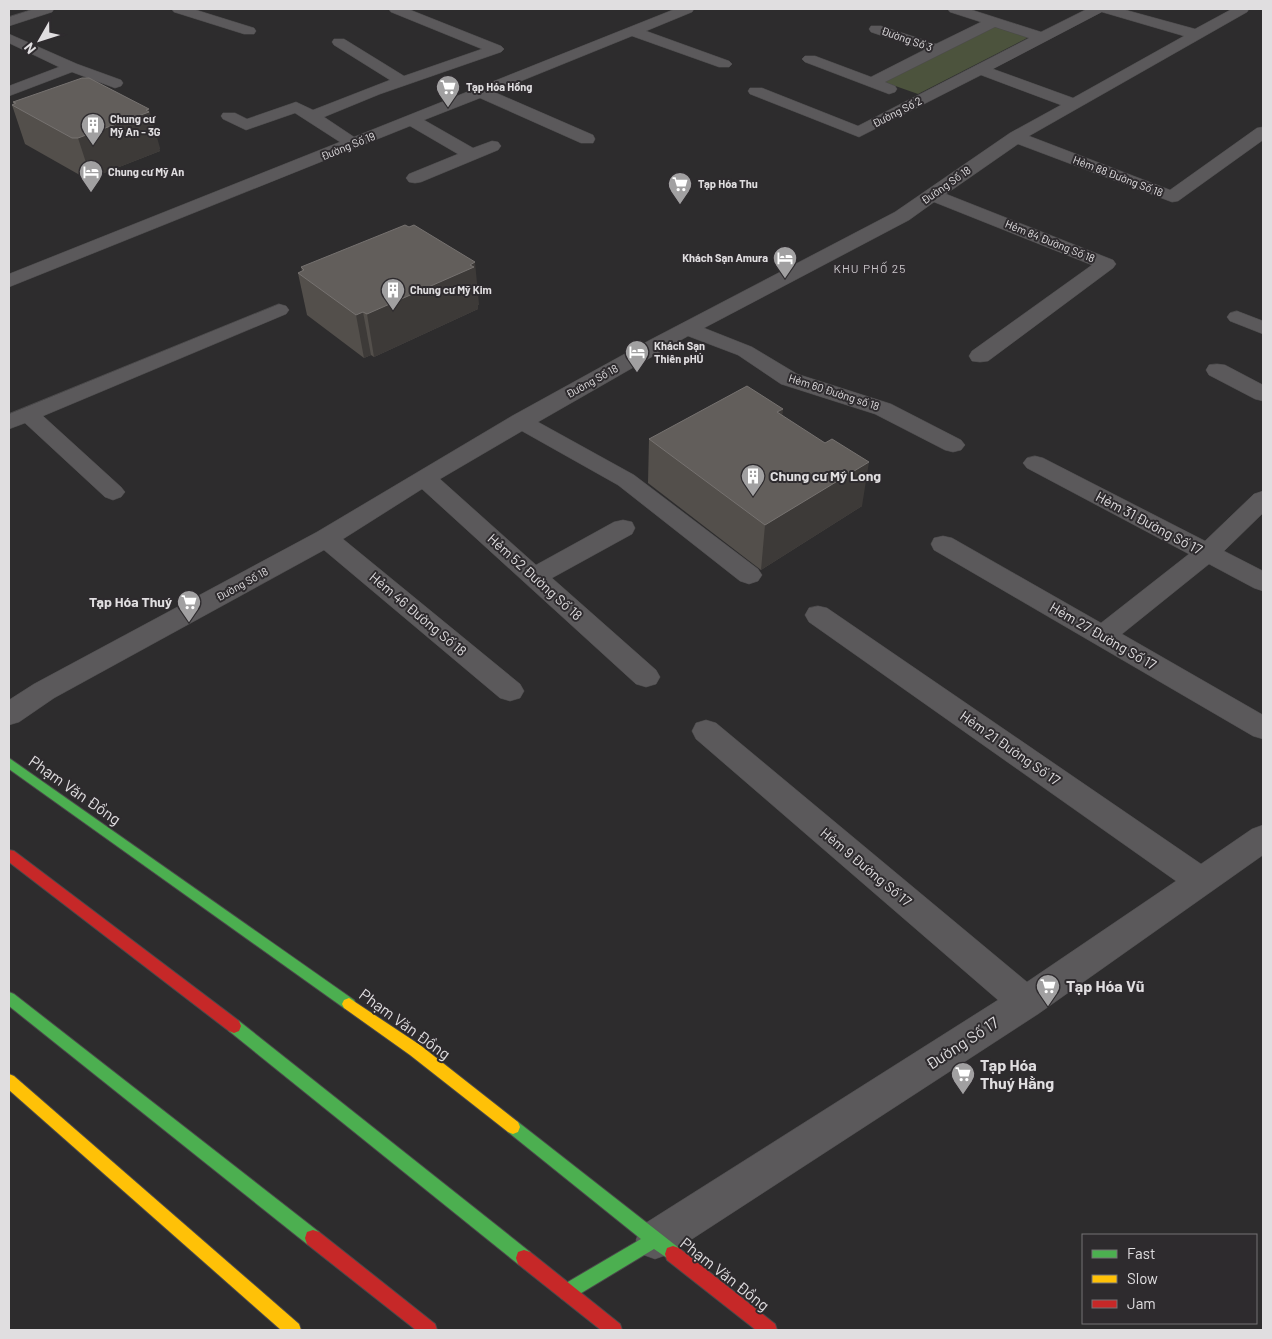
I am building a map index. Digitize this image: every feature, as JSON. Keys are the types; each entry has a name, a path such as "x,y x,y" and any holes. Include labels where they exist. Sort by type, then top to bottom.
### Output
{"main road":[{"name":"Phạm Văn Đồng","path":"9,763 415,1050 769,1330"},
{"path":"9,855 193,993 614,1330"},
{"path":"9,998 429,1330"},
{"path":"9,1081 292,1330"},
{"path":"567,1292 655,1240"}],"street":[{"path":"9,22 47,9"},
{"path":"179,9 249,31"},
{"path":"312,116 496,49 396,9"},
{"path":"956,9 1041,37"},
{"name":"Đường Số 2","path":"756,91 859,132 1098,9"},
{"path":"1107,9 1196,34"},
{"name":"Đường Số 18","path":"9,714 44,691 326,538 520,421 686,328 902,216 1016,137 1196,34 1250,9"},
{"name":"Đường Số 19","path":"14,273 354,144 679,10"},
{"path":"213,19 229,12"},
{"path":"873,82 995,21"},
{"name":"Đường Số 3","path":"876,29 938,50"},
{"path":"632,31 724,64"},
{"path":"9,38 72,68 115,83"},
{"path":"339,42 403,82"},
{"path":"810,59 918,101"},
{"path":"984,67 1079,100"},
{"path":"9,91 72,68"},
{"path":"481,92 587,139"},
{"path":"229,116 246,125 296,107 354,144"},
{"path":"412,120 470,154"},
{"name":"Hẻm 88 Đường Số 18","path":"1016,137 1172,197 1263,132"},
{"path":"414,178 492,146"},
{"name":"Hẻm 84 Đường Số 18","path":"932,195 1106,264 980,356"},
{"path":"113,492 18,418 279,310"},
{"path":"1238,317 1263,328"},
{"name":"Hẻm 60 Đường số 18","path":"686,328 745,351 789,380 883,409 953,446"},
{"path":"1217,370 1263,394"},
{"path":"520,421 635,475 749,575"},
{"name":"Hẻm 31 Đường Số 17","path":"1035,462 1263,582"},
{"name":"Hẻm 52 Đường Số 18","path":"424,478 646,677"},
{"path":"1102,636 1207,553 1263,499"},
{"path":"534,577 623,528"},
{"name":"Hẻm 46 Đường Số 18","path":"326,538 510,691"},
{"name":"Hẻm 27 Đường Số 17","path":"943,544 1263,728"},
{"name":"Hẻm 21 Đường Số 17","path":"818,615 1202,882"},
{"name":"Hẻm 9 Đường Số 17","path":"706,731 1026,1002"},
{"name":"Đường Số 17","path":"655,1240 1026,1002 1263,838"}],"green space":[{"path":"996,26 1029,37 918,94 884,82"}],"building":[{"path":"82,78 89,78 149,109 146,110 149,112 78,138 72,138 12,105 16,103 13,102"},
{"path":"405,225 409,227 414,225 475,262 470,265 474,267 367,314 363,312 356,315 298,273 304,270 301,267"},
{"path":"747,386 783,409 777,412 825,443 832,439 869,462 765,525 649,439"}],"traffic: fast":[{"path":"9,763 349,1004"},
{"path":"9,998 313,1238"},
{"path":"234,1026 524,1258"},
{"path":"513,1127 673,1254"},
{"path":"567,1292 655,1240"}],"traffic: slow":[{"path":"349,1004 415,1050 513,1127"},
{"path":"9,1081 293,1330"}],"traffic: jam":[{"path":"9,855 234,1026"},
{"path":"313,1238 429,1330"},
{"path":"673,1254 769,1330"},
{"path":"524,1258 614,1330"}],"place":[{"name":"Tạp Hóa Hồng","path":"448,108"},
{"name":"Chung cư Mỹ An - 3G","path":"93,146"},
{"name":"Chung cư Mỹ An","path":"91,193"},
{"name":"Tạp Hóa Thu","path":"680,205"},
{"name":"Khách Sạn Amura","path":"785,279"},
{"name":"Chung cư Mỹ Kim","path":"393,311"},
{"name":"Khách Sạn Thiên pHÚ","path":"637,373"},
{"name":"Chung cư Mỹ Long","path":"753,497"},
{"name":"Tạp Hóa Thuý","path":"189,623"},
{"name":"Tạp Hóa Vũ","path":"1048,1007"},
{"name":"Tạp Hóa Thuý Hằng","path":"963,1095"}],"district":[{"name":"KHU PHỐ 25","path":"870,269"}]}
